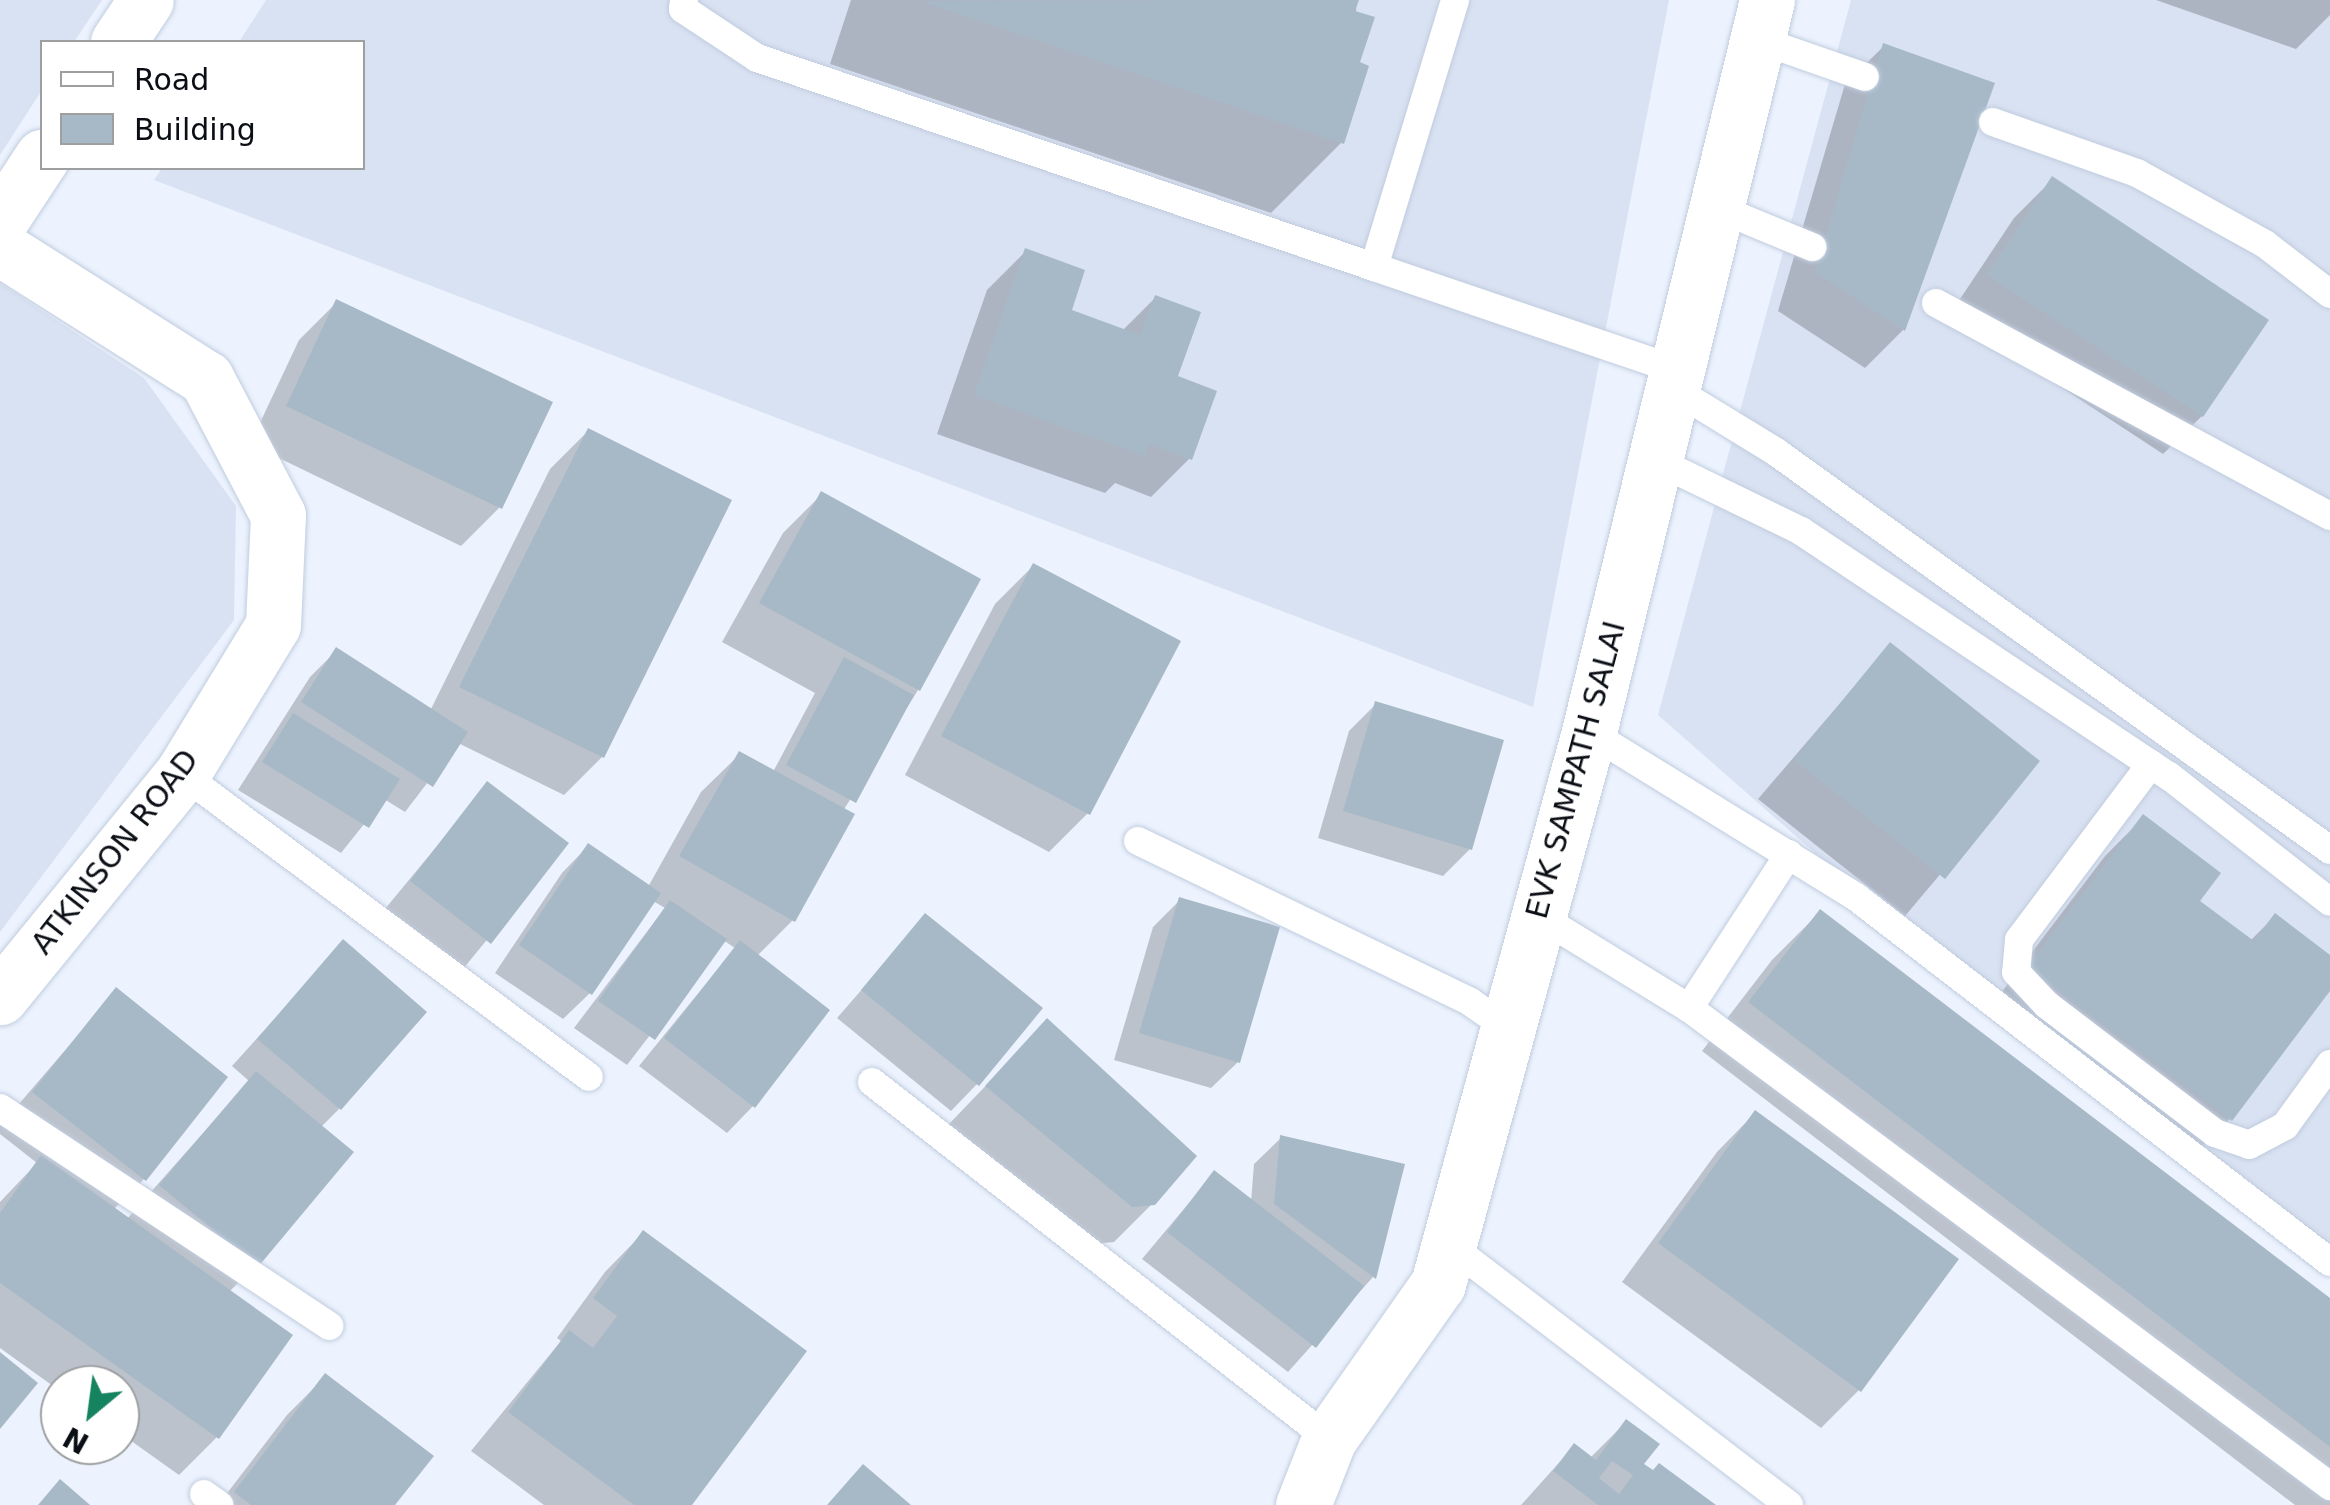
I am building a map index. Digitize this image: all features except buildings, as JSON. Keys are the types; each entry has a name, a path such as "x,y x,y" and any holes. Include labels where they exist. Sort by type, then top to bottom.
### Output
{"street":[{"path":"119,40 146,0"},
{"name":"EVK SAMPATH SALAI","path":"1307,1504 1329,1439 1438,1284 1589,732 1678,381 1763,20"},
{"path":"0,221 40,160"},
{"name":"ATKINSON ROAD","path":"0,248 206,378 278,515 273,625 182,774 0,997"}],"lane":[{"path":"684,0 683,9 757,58 1374,267 1678,381 2330,850"},
{"path":"1374,267 1454,0"},
{"path":"1763,20 1865,77"},
{"path":"1994,122 2137,174 2266,244 2330,294"},
{"path":"1720,208 1812,247"},
{"path":"1936,303 2330,516"},
{"path":"1657,461 1801,532 2151,764 2330,902"},
{"path":"1589,732 1790,854 1905,932 2330,1262"},
{"path":"2151,764 2019,940 2016,972 2046,1004 2215,1133 2249,1145 2286,1126 2330,1064"},
{"path":"182,774 589,1077"},
{"path":"1138,842 1470,1002 1506,1028"},
{"path":"1689,1008 1790,854"},
{"path":"1538,915 1689,1008 2330,1486"},
{"path":"872,1082 1329,1439"},
{"path":"0,1108 329,1326"},
{"path":"1449,1244 1790,1505"}],"shaded area":[{"path":"0,0 102,0 75,40 40,40 40,93 0,155"},
{"path":"266,0 1669,0 1533,707 154,180 161,170 365,170 365,40 240,40"},
{"path":"1851,0 2330,0 2330,1262 1905,932 1658,715"},
{"path":"0,283 144,378 236,506 234,620 0,932"}]}
